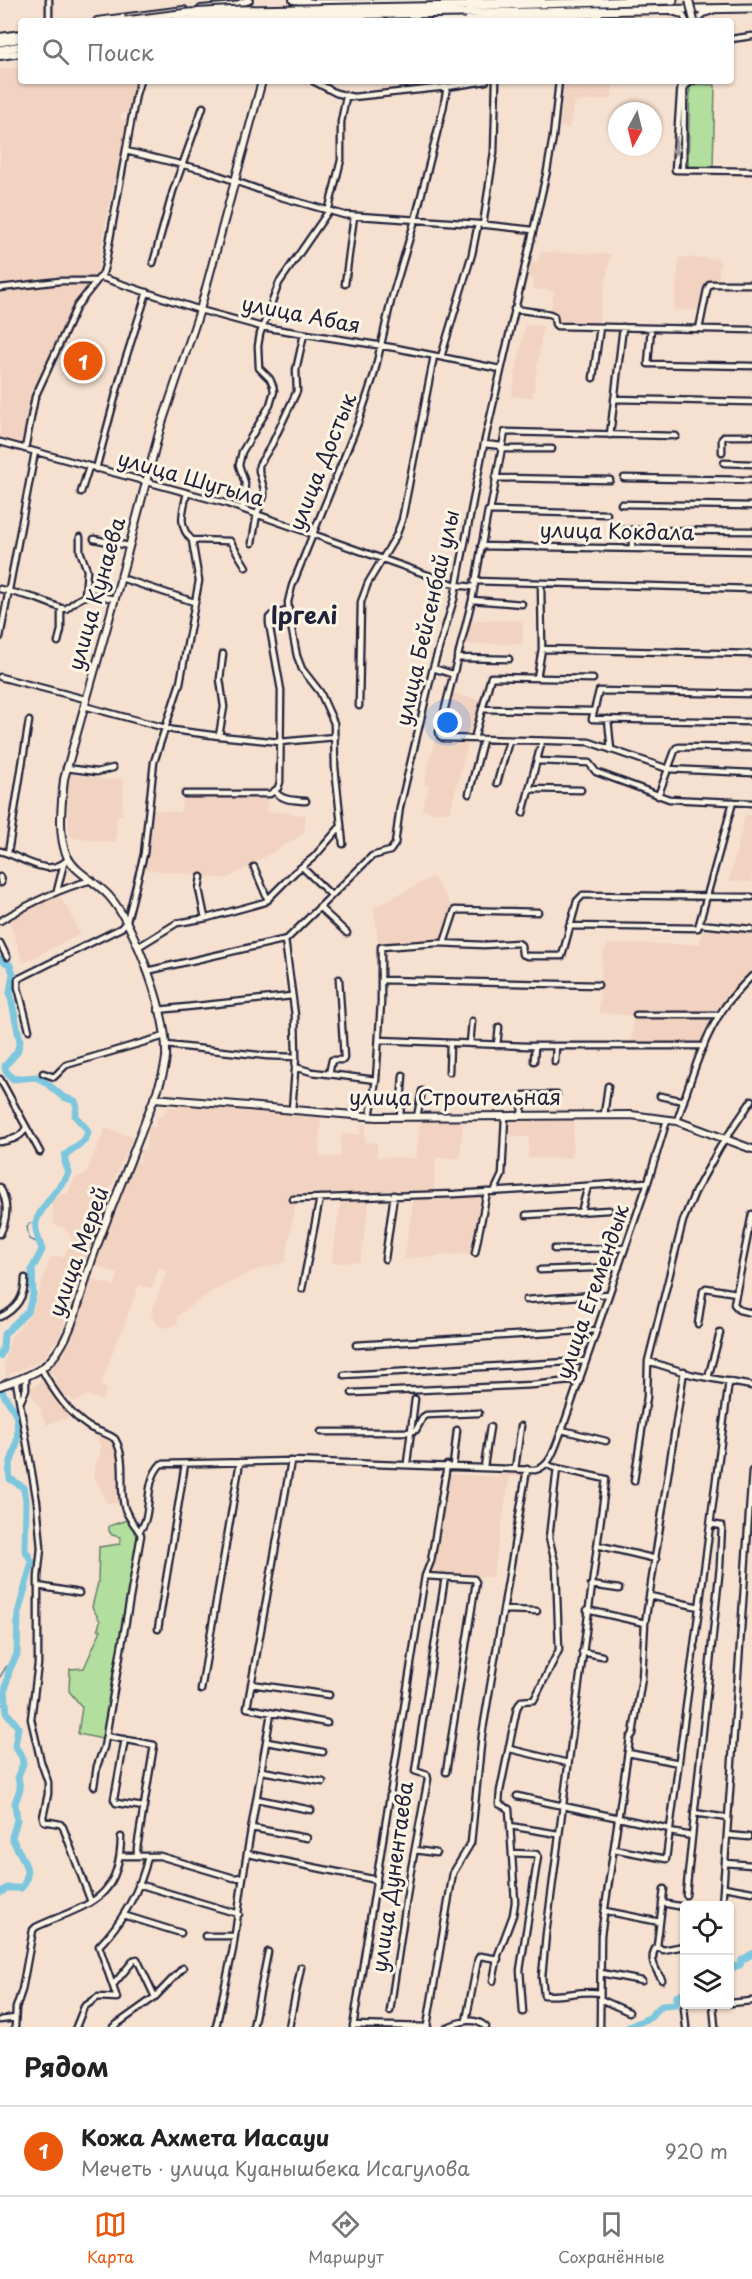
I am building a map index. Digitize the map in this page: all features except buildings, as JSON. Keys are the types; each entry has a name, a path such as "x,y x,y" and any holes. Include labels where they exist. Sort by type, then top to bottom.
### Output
{"highway":[{"path":"215,18 466,10 673,0"},
{"path":"149,18 240,10 617,12 752,8"},
{"path":"0,42 18,39"},
{"path":"0,50 18,47"}],"main road":[{"path":"120,18 228,7 250,0"},
{"path":"246,18 246,9 250,0"},
{"path":"294,18 292,0 314,3 568,0 608,2"},
{"path":"689,0 693,18"},
{"path":"306,18 303,11 314,3"},
{"path":"228,7 234,11 235,18"},
{"path":"516,18 617,12"},
{"path":"0,37 18,34"},
{"path":"0,56 18,53"},
{"name":"улица Кунаева","path":"66,861 62,815 66,768 121,578 160,429 200,310 261,84"},
{"path":"66,861 108,894 127,921 147,971 166,1045 165,1066 154,1098"},
{"name":"улица Строительная","path":"154,1098 370,1117 631,1115 677,1121 752,1149"},
{"name":"улица Мерей","path":"3,1384 16,1381 41,1368 56,1354 66,1335 92,1258 154,1098"}],"street":[{"path":"49,0 49,18"},
{"path":"700,18 702,14 721,9"},
{"path":"664,10 679,13 683,18"},
{"path":"734,39 752,36"},
{"path":"25,449 35,397 77,306 105,266 139,84"},
{"path":"319,84 346,97 466,84"},
{"path":"441,357 481,225 494,152 496,84"},
{"name":"улица Бейсенбай улы","path":"285,940 372,856 390,851 395,844 400,807 433,668 456,585 500,369 549,158 559,84"},
{"path":"681,84 675,170 752,171"},
{"path":"683,170 684,89 688,84"},
{"name":"улица Достык","path":"344,844 334,767 333,723 324,702 302,669 297,656 289,610 289,595 358,423 374,375 447,87"},
{"path":"243,509 245,483 239,465 249,437 270,405 274,391 273,386 259,368 258,346 262,327 279,283 328,212 341,160 341,122 346,97"},
{"path":"153,263 173,191 203,107"},
{"path":"126,151 183,165 328,212 533,230"},
{"path":"345,284 354,216"},
{"name":"улица Абая","path":"0,288 98,279 262,327 381,346 500,369"},
{"path":"699,329 710,284 752,284"},
{"path":"96,469 124,364 147,292"},
{"path":"514,309 550,314 554,316 557,326 752,330"},
{"path":"593,378 600,327"},
{"path":"610,435 623,327"},
{"path":"651,328 648,364 752,366"},
{"path":"252,543 257,514 264,496 259,465 272,444 297,391 296,370 304,334"},
{"path":"359,706 361,602 368,583 396,536 402,520 434,356"},
{"path":"614,399 752,402"},
{"path":"676,436 505,432 472,600 439,732 443,738 589,742 668,770 752,773"},
{"path":"722,452 722,439 725,436 752,436"},
{"name":"улица Шугыла","path":"0,442 243,509 456,585 541,583 752,589"},
{"path":"484,444 552,450"},
{"path":"0,637 35,452"},
{"path":"724,463 752,464"},
{"path":"81,492 89,467"},
{"path":"495,478 610,480"},
{"path":"624,478 752,480"},
{"path":"29,1030 18,987 18,978 121,928 127,921 144,854 154,762 183,672 199,575 192,540 185,534 182,523 187,493"},
{"path":"621,504 752,506"},
{"path":"490,511 606,514"},
{"path":"617,530 752,531"},
{"path":"632,530 632,548"},
{"path":"80,537 80,551 87,570 85,595"},
{"path":"94,538 129,546"},
{"path":"192,540 230,541 246,567"},
{"name":"улица Кокдала","path":"481,546 752,552"},
{"path":"121,578 194,602"},
{"path":"537,678 542,649 541,583"},
{"path":"0,589 66,609 85,595 91,594 114,599"},
{"path":"472,600 522,604"},
{"path":"58,642 61,630 61,608"},
{"path":"185,794 270,794 275,791 280,782 281,690 269,618 289,610"},
{"path":"542,649 752,654"},
{"path":"219,736 224,707 220,679 223,654"},
{"path":"457,658 509,659"},
{"path":"433,668 452,674"},
{"path":"0,677 173,730 280,742 335,737"},
{"path":"474,739 491,677 593,679"},
{"path":"752,694 599,691 592,719 752,722"},
{"path":"482,709 594,711"},
{"path":"608,719 611,750"},
{"path":"8,853 29,721"},
{"path":"469,794 483,740"},
{"path":"497,783 509,741"},
{"path":"523,813 542,741"},
{"path":"658,796 676,748 752,748"},
{"path":"537,761 589,762 596,772 658,796 677,800 752,803"},
{"path":"66,768 97,772 113,768"},
{"path":"529,789 581,790"},
{"path":"275,791 279,797 306,801"},
{"path":"569,926 698,928 733,802"},
{"path":"138,947 177,923 205,918 268,900 314,857 341,826"},
{"path":"0,851 39,867 57,866 66,861"},
{"path":"57,891 66,861"},
{"path":"254,867 268,900"},
{"path":"302,867 331,895"},
{"path":"0,877 1,883"},
{"path":"201,878 200,889 205,918"},
{"path":"0,921 32,901 92,880"},
{"path":"370,1117 379,1040 381,947 444,943 484,945 519,943 522,954 527,956 562,956 577,901 583,895 752,897"},
{"path":"319,907 347,933"},
{"path":"444,943 455,910 538,912"},
{"path":"699,924 751,929"},
{"path":"147,971 285,940 296,1057 292,1110"},
{"path":"0,943 7,957"},
{"path":"677,1121 704,1046 719,1015 729,1000 752,976"},
{"path":"329,1074 332,1060 343,1060 344,1058 339,979"},
{"path":"382,980 598,985"},
{"path":"158,1010 292,996"},
{"path":"636,1014 719,1015"},
{"path":"470,1044 472,1021"},
{"path":"497,1045 499,1027"},
{"path":"43,1073 54,1077 66,1065 165,1036"},
{"path":"379,1040 535,1046 704,1046"},
{"path":"449,1072 450,1043"},
{"path":"166,1045 296,1057"},
{"path":"534,1061 535,1046"},
{"path":"555,1062 556,1046"},
{"path":"295,1067 307,1071 376,1080"},
{"path":"400,1117 403,1075"},
{"path":"0,1079 40,1152"},
{"path":"604,1115 608,1086"},
{"path":"417,1117 422,1092"},
{"path":"521,1116 524,1095 557,1095"},
{"path":"660,1096 684,1101"},
{"path":"634,1481 647,1397 648,1361 661,1303 688,1208 720,1147 752,1100"},
{"path":"494,1192 502,1175 505,1117"},
{"name":"улица Егемендык","path":"527,1469 540,1469 546,1464 562,1430 648,1182 667,1120"},
{"path":"0,1142 17,1138 24,1133 26,1127"},
{"path":"294,1200 494,1192 648,1182"},
{"path":"581,1212 588,1186"},
{"path":"0,1187 7,1202 0,1234"},
{"path":"475,1253 487,1192"},
{"path":"385,1259 394,1195"},
{"path":"302,1289 320,1198"},
{"path":"526,1215 609,1210"},
{"path":"752,1214 734,1304 752,1313"},
{"path":"554,1249 624,1248"},
{"path":"540,1270 618,1266"},
{"path":"0,1317 17,1306 23,1293 25,1278"},
{"path":"698,1324 706,1288 736,1293"},
{"path":"526,1300 608,1294"},
{"path":"356,1345 596,1330"},
{"path":"708,1378 720,1333"},
{"path":"344,1375 585,1361"},
{"path":"648,1361 708,1378 752,1386"},
{"path":"41,1368 56,1395 77,1417 90,1427 116,1439 122,1459 124,1504 127,1515 139,1531 140,1543 106,1736 94,1786"},
{"path":"600,2027 601,1935 630,1738 633,1734 642,1678 645,1623 684,1371"},
{"path":"20,1403 26,1389 26,1376"},
{"path":"352,1393 532,1385 580,1380"},
{"path":"16,1381 37,1502 41,1559 38,1586 38,1664 31,1719 48,1782 43,1817 44,1821 60,1824 63,1827 91,1902"},
{"path":"614,1849 666,1859 729,1381"},
{"path":"406,1464 415,1399"},
{"path":"321,1432 411,1432 416,1430 426,1415 479,1413"},
{"path":"515,1469 520,1426"},
{"path":"484,1467 490,1427"},
{"path":"453,1466 457,1430"},
{"path":"562,1430 606,1441"},
{"path":"139,1531 145,1521 149,1486 161,1464 291,1461 406,1464 527,1469 482,1735 471,1843 453,1873 427,2027 353,2026 425,1576 431,1561 447,1466"},
{"path":"291,1461 247,1708 327,1723"},
{"path":"201,1690 240,1462"},
{"path":"159,1629 185,1464"},
{"path":"546,1464 606,1479 558,1834 543,1965 544,1995 555,1996 585,1991 600,1996 629,2012"},
{"path":"493,1982 515,1908 509,1809 501,1806 498,1801 519,1704 521,1701 534,1700 558,1654 556,1566 549,1538 557,1468"},
{"path":"722,1901 752,1471"},
{"path":"686,1894 722,1526 711,1524"},
{"path":"597,1545 656,1559"},
{"path":"425,1576 474,1579 476,1582 446,1772"},
{"name":"улица Дунентаева","path":"390,2011 428,1776 415,1771 445,1577"},
{"path":"591,1585 619,1589"},
{"path":"38,1586 79,1593"},
{"path":"650,1596 699,1606"},
{"path":"504,1610 537,1611"},
{"path":"587,1610 645,1623"},
{"path":"582,1652 602,1656"},
{"path":"251,1684 329,1695"},
{"path":"216,2027 239,1914 243,1877 272,1713"},
{"path":"106,1736 154,1745 137,1856"},
{"path":"125,1739 114,1798 116,1803 144,1807"},
{"path":"267,1742 323,1752"},
{"path":"510,1749 568,1763"},
{"path":"628,1753 679,1763"},
{"path":"262,1771 323,1782"},
{"path":"517,1796 619,1817 692,1836"},
{"path":"257,1799 311,1810"},
{"path":"694,1813 728,1818"},
{"path":"510,1826 558,1834"},
{"path":"252,1828 307,1838"},
{"path":"727,1835 749,1837"},
{"path":"15,2027 33,1930 91,1902 108,1890 116,1875 121,1856 121,1837"},
{"path":"415,1850 436,1853"},
{"path":"512,1853 538,1856 520,1970 523,2012"},
{"path":"248,1854 377,1880"},
{"path":"121,1856 160,1856 234,1878 243,1877"},
{"path":"76,2027 84,2007 98,1998 117,1998 99,1946 112,1934 123,1915 146,1868 148,1856"},
{"path":"725,1863 752,1865"},
{"path":"138,1884 239,1914"},
{"path":"724,1887 752,1892"},
{"path":"662,1980 653,1964 653,1954 657,1946 664,1889"},
{"path":"663,1903 680,1906"},
{"path":"605,1911 660,1922"},
{"path":"123,1915 181,1933"},
{"path":"205,1936 235,1936"},
{"path":"657,1946 663,1950 680,1947"},
{"path":"253,2027 268,1952"},
{"path":"466,2021 478,1959 480,1956 498,1959"},
{"path":"113,1985 137,1959 140,1961 155,1997"},
{"path":"289,2027 301,1967"},
{"path":"113,2027 155,1997 183,1968"},
{"path":"601,1973 642,1981"},
{"path":"734,2003 752,2001"},
{"path":"684,2009 686,2027"},
{"path":"713,2009 715,2027"},
{"path":"0,2020 15,2018"},
{"path":"447,2027 466,2021 480,2021 486,2027"}],"shaded area":[{"path":"18,67 18,84 134,84 131,111 121,114 121,119 129,119 106,218 98,272 76,301 31,398 24,445 0,439 0,69"},
{"path":"562,84 613,84 612,99 575,102 569,128 559,127 563,100 560,98"},
{"path":"540,253 611,254 598,324 560,322 555,313 550,312 554,291 533,289 535,279 525,277 529,261 537,263"},
{"path":"679,257 720,259 719,280 706,281 700,310 674,310"},
{"path":"525,325 543,326 533,397 511,397"},
{"path":"470,620 523,620 523,644 464,644"},
{"path":"452,693 482,700 472,736 445,736 442,733"},
{"path":"435,739 469,741 450,811 434,813 422,809 429,786 424,784"},
{"path":"70,774 111,780 111,778 124,779 122,815 117,815 116,843 72,838 69,832 67,798"},
{"path":"183,797 268,799 266,811 306,815 304,834 227,879 145,869 153,810 180,812"},
{"path":"745,815 752,815 752,882 729,881"},
{"path":"433,877 453,908 442,941 381,945 378,943 374,907"},
{"path":"57,894 70,911 80,934 23,963 9,921 33,904"},
{"path":"704,927 752,932 752,972 717,1014 634,1013 634,1016 708,1017 711,1020 700,1044 632,1045 633,1016 599,1013 602,955 608,944 700,944 701,930"},
{"path":"178,1104 321,1117 319,1156 340,1157 341,1134 360,1134 361,1124 366,1124 365,1142 377,1143 377,1157 416,1158 420,1121 463,1121 460,1158 436,1158 434,1192 291,1197 290,1202 296,1202 285,1262 253,1271 218,1288 186,1309 177,1317 178,1323 166,1328 158,1325 151,1312 167,1272 159,1267 152,1288 139,1285 101,1386 107,1389 102,1401 87,1395 75,1402 69,1397 66,1400 52,1384 56,1380 48,1368 67,1344 76,1325 91,1279 115,1286 118,1274 94,1265 134,1160 140,1163 140,1150 146,1150 148,1127 156,1127 157,1116 162,1117 168,1107 177,1107"},
{"path":"574,1120 572,1158 528,1158 529,1137 505,1137 506,1121"},
{"path":"105,1128 133,1137 110,1189 61,1333 46,1355 38,1362 6,1376 4,1363 11,1337 32,1312 50,1258 58,1256 63,1258 73,1239 64,1228 54,1225 52,1203 54,1196 68,1193 75,1178 86,1173"},
{"path":"484,1195 473,1253 404,1259 414,1196"},
{"path":"370,1199 360,1262 331,1263 341,1200"},
{"path":"44,1378 49,1389 73,1416 47,1425 40,1412 42,1411 30,1393 30,1389"},
{"path":"104,1435 114,1440 117,1446 121,1504 106,1503 101,1488 93,1477 101,1446 96,1438"},
{"path":"500,1470 522,1472 522,1476 510,1476 493,1577 431,1575 448,1474 499,1476"}],"green space":[{"path":"690,84 715,85 713,168 688,167"},
{"path":"127,1520 138,1536 138,1543 103,1739 78,1734 82,1707 69,1691 70,1669 84,1668 101,1630 98,1629 100,1621 92,1607 98,1583 99,1547 120,1544 120,1537 112,1535 109,1526"}],"waterway":[{"path":"0,959 10,965 13,973 10,993 20,1041 17,1052 5,1066 6,1071 13,1079 36,1077 63,1097 75,1101 77,1108 75,1116 88,1133 85,1140 65,1155 69,1173 36,1222 42,1250 32,1269 33,1295 28,1311 4,1334 0,1356"},
{"path":"36,1222 30,1223 27,1227 29,1239 39,1243"},
{"path":"0,1387 17,1418 17,1441 10,1463 10,1479 23,1487 26,1499 25,1550 32,1562 18,1613 17,1654 9,1671 5,1691 7,1713 18,1727 15,1746 22,1757 23,1764 18,1776 20,1789 15,1803 17,1820 12,1837 27,1869 27,1875 21,1888 7,1888 0,1893"},
{"path":"0,1677 6,1667 12,1664"},
{"path":"0,1703 6,1707"},
{"path":"734,1967 740,1965 742,1960 752,1954"},
{"path":"629,2027 651,2017 663,2005 676,2004 677,1996 680,1994"}],"place":[{"name":"Кожа Ахмета Иасауи","path":"83,361"}],"district":[{"name":"Іргелі","path":"304,616"}]}
